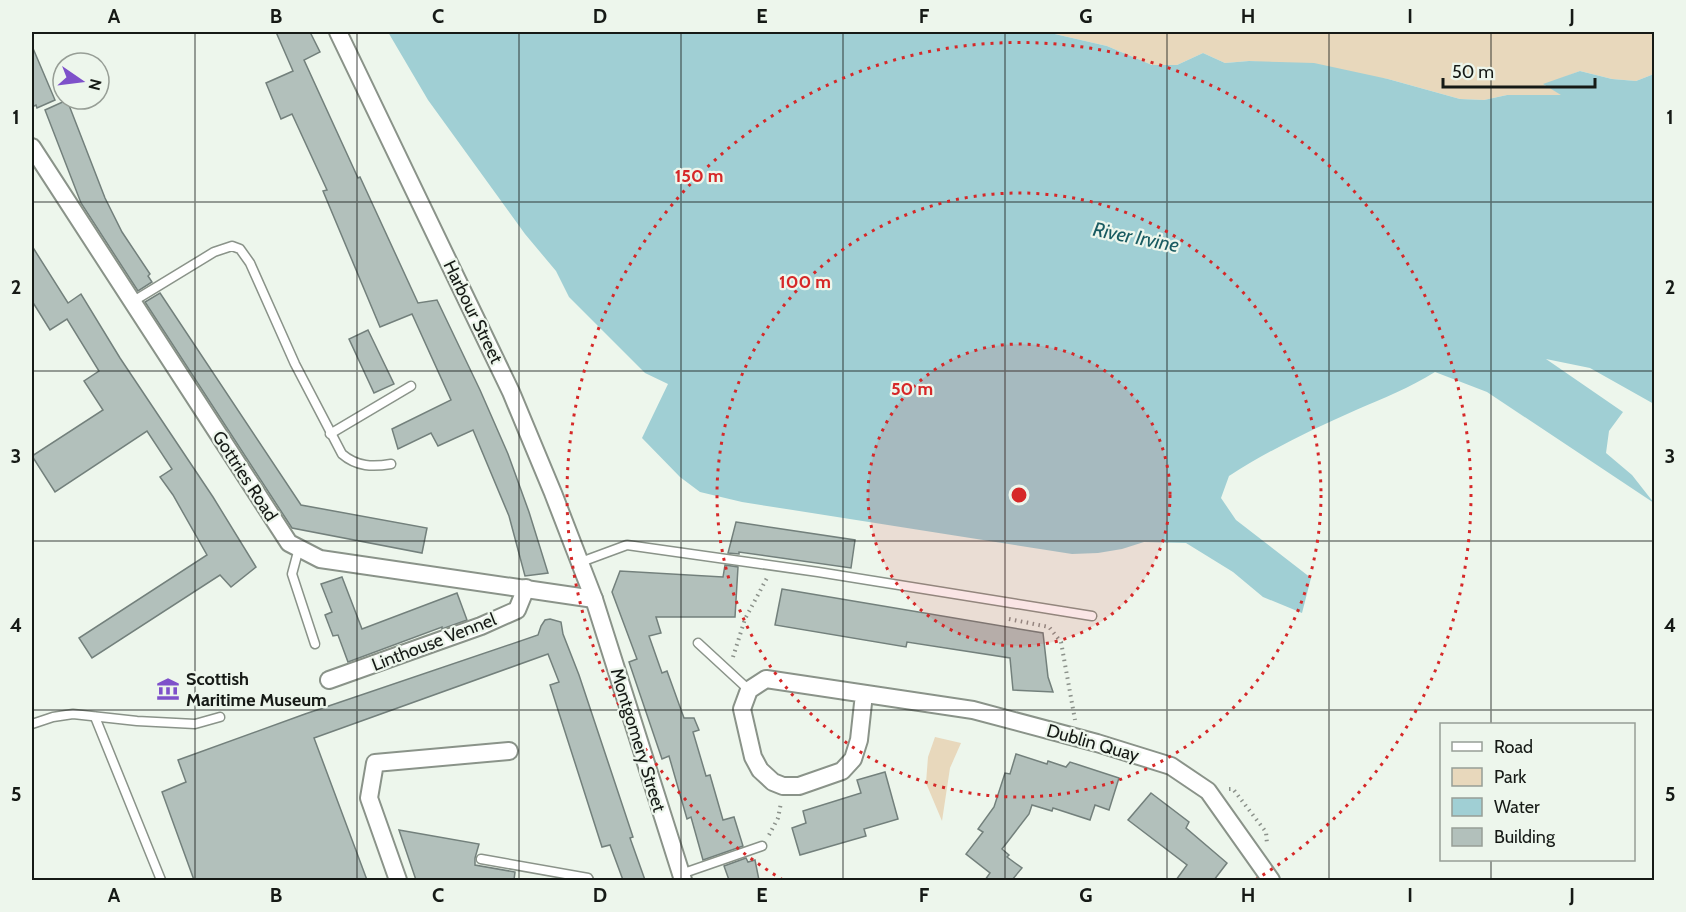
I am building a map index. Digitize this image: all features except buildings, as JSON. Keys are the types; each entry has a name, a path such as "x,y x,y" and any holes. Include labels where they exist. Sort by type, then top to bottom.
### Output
{"street":[{"name":"Harbour Street","path":"338,32 511,392 594,599"},
{"name":"Gottries Road","path":"32,150 289,543 320,559 594,599"},
{"name":"Linthouse Vennel","path":"329,680 481,626 517,610 526,588"},
{"name":"Montgomery Street","path":"594,599 682,877"},
{"name":"Dublin Quay","path":"749,690 766,679 973,710 1097,743 1170,766 1208,791 1271,880"},
{"path":"749,690 742,709 753,757 760,770 773,782 783,786 799,786 842,771 853,759 859,740 864,694"},
{"path":"398,880 369,798 375,764 509,750"}],"lane":[{"path":"132,302 214,252 232,246 240,249 250,263 295,364 342,454 349,460 367,466 391,464"},
{"path":"330,434 411,386"},
{"path":"581,562 627,545 818,572 1092,616"},
{"path":"299,548 292,574 315,644"},
{"path":"698,643 749,690"},
{"path":"32,724 53,717 73,714 195,724 220,717"},
{"path":"95,717 161,880"},
{"path":"682,877 762,846"},
{"path":"481,859 589,880"}],"path":[{"path":"730,671 745,619 771,570"},
{"path":"1004,618 1049,627 1061,642 1076,725"},
{"path":"762,846 778,818 783,786"},
{"path":"1223,788 1233,789 1266,832 1267,846"}],"green space":[{"path":"1046,32 1654,32 1654,74 1636,81 1612,79 1580,71 1544,85 1563,95 1507,95 1484,100 1460,99 1388,79 1272,63 1249,61 1225,63 1203,53 1177,65 1152,65 1107,46"},
{"path":"935,737 961,743 950,768 942,821 926,783 928,757"}],"water":[{"name":"River Irvine","path":"388,32 1046,32 1107,46 1152,65 1177,65 1203,53 1225,63 1249,61 1314,63 1388,79 1460,99 1484,100 1507,95 1561,95 1543,84 1580,71 1612,79 1636,81 1654,74 1654,404 1590,368 1546,359 1623,412 1609,431 1606,453 1632,475 1654,503 1487,392 1435,372 1406,388 1291,440 1229,476 1221,498 1236,520 1311,578 1302,613 1263,597 1233,572 1186,543 1144,542 1098,553 1072,554 742,502 700,492 680,477 642,438 668,384 645,373 569,297 556,271 525,234 428,100"}],"place":[{"name":"Scottish Maritime Museum","path":"168,689"}]}
